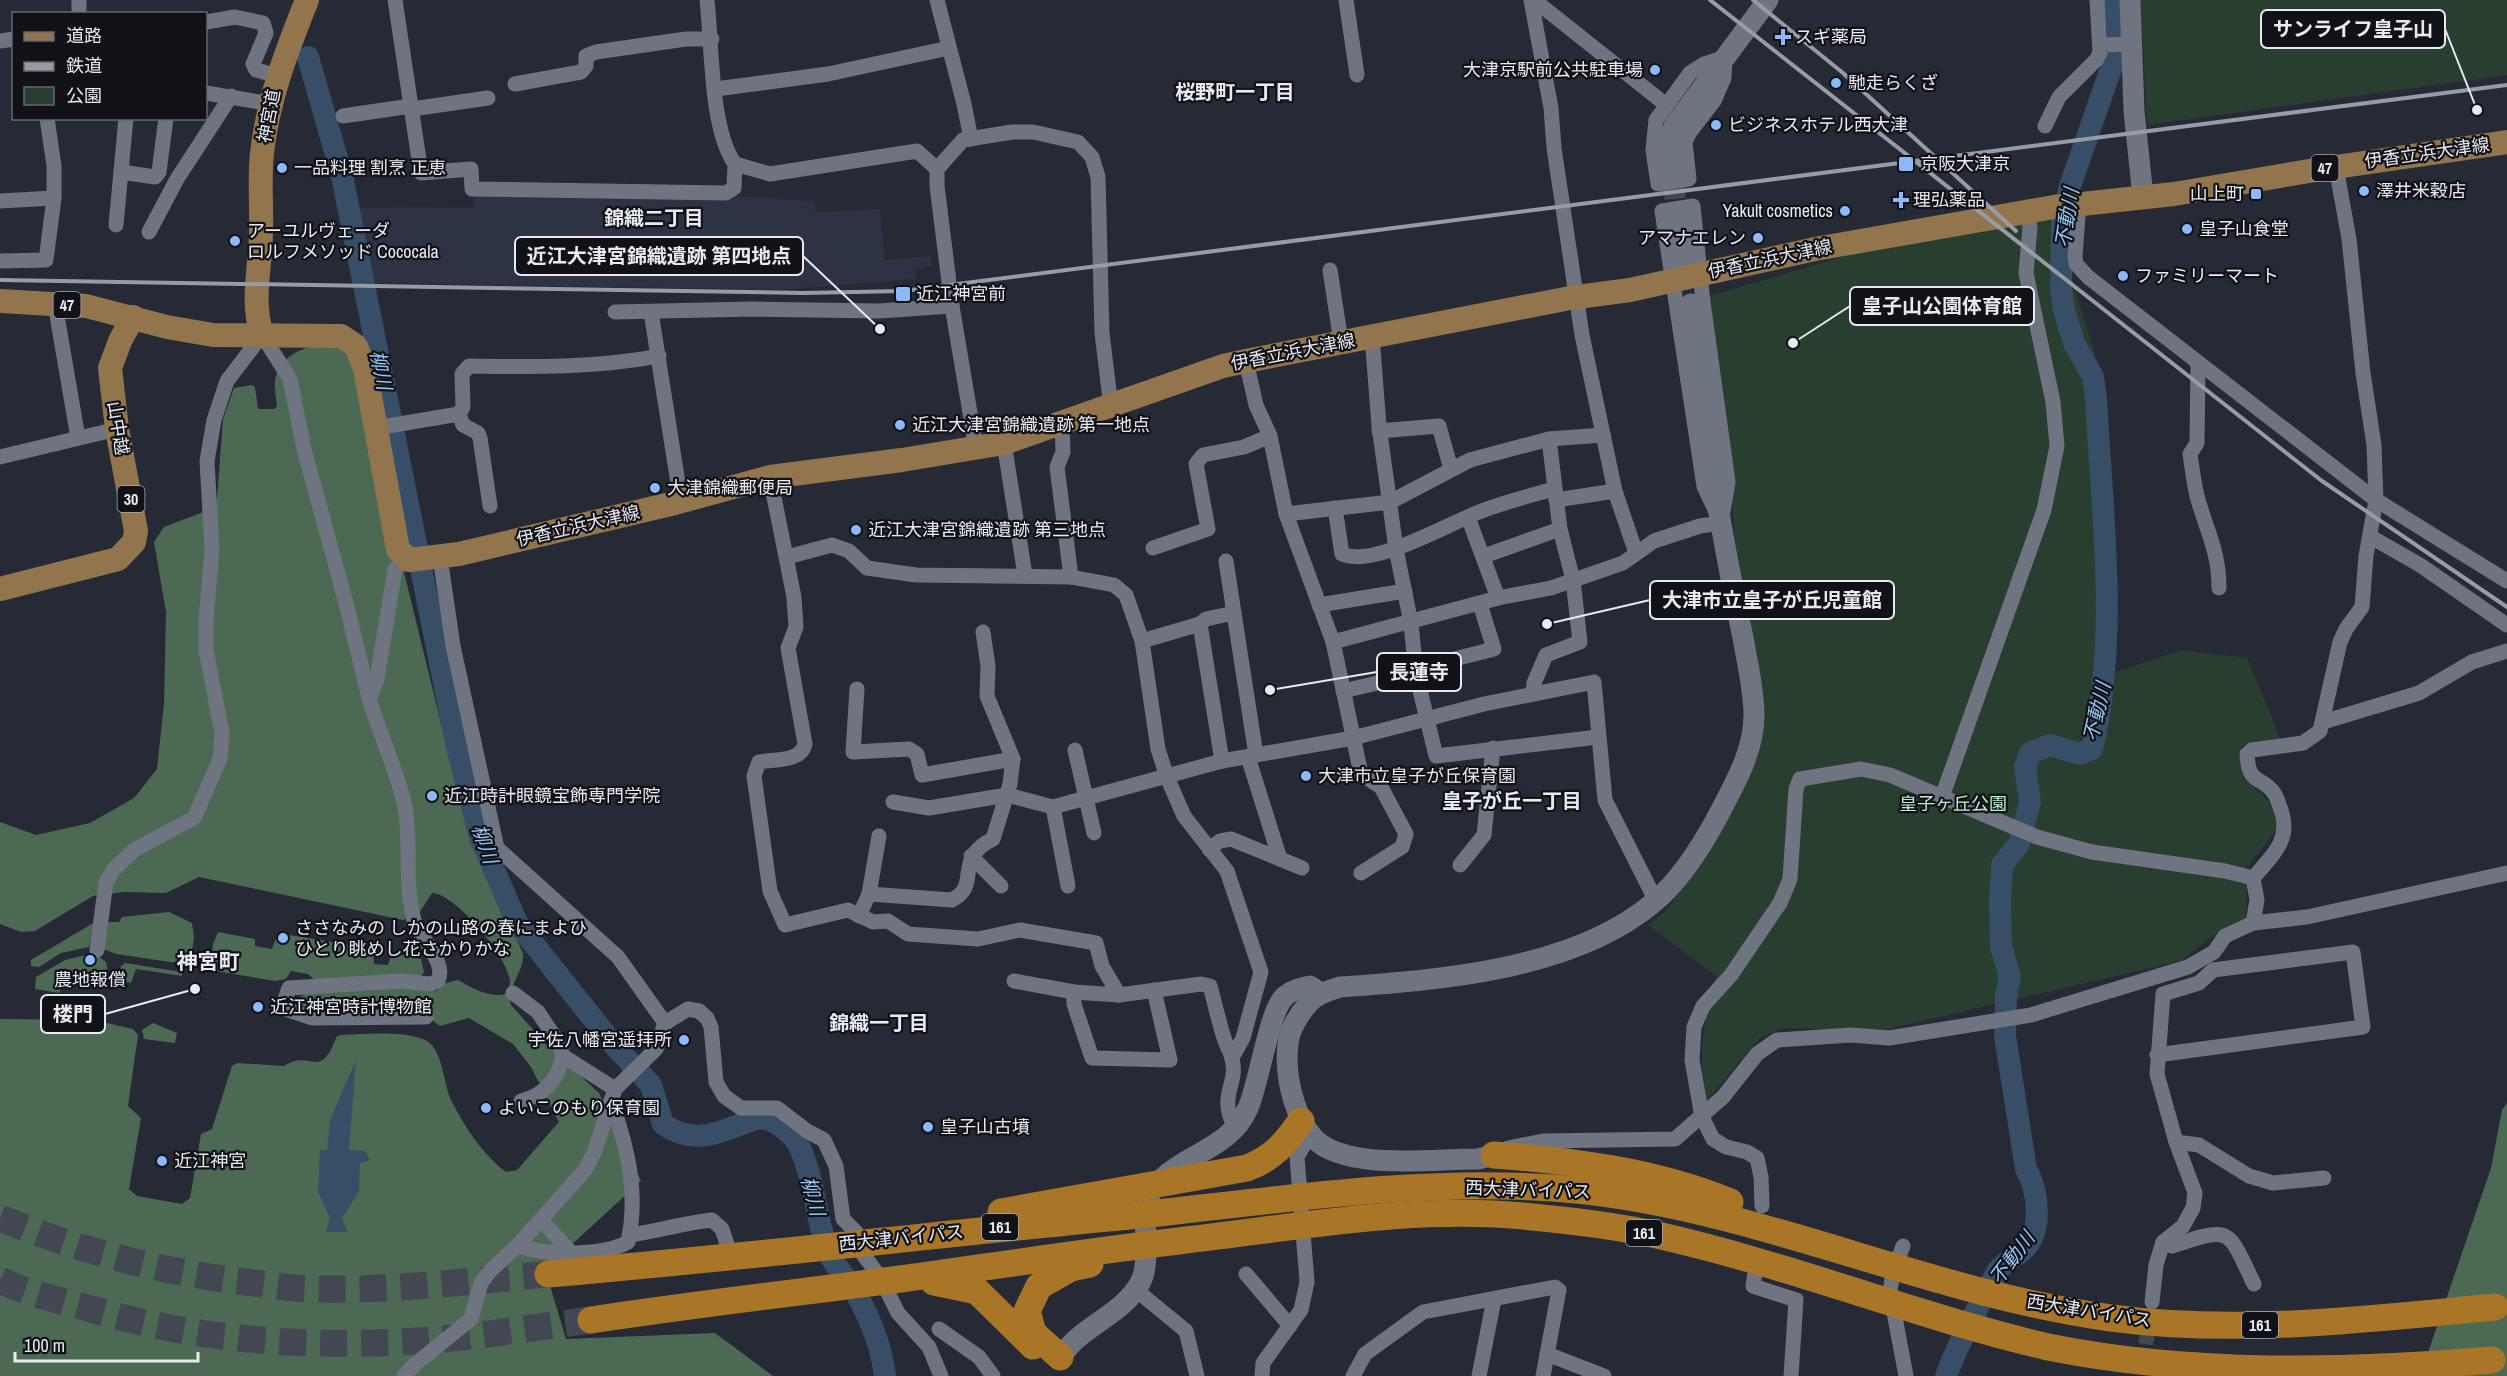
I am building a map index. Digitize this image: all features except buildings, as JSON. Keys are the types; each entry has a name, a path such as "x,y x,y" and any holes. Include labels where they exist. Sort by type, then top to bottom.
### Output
{"highway":[{"path":"1115,1204 1201,1176 1246,1168 1264,1161 1305,1128"},
{"path":"1494,1155 1556,1159 1674,1183 1720,1198 1818,1242"},
{"name":"西大津バイパス","path":"548,1274 739,1249 883,1240 1115,1204 1203,1207 1274,1214 1489,1186 1564,1189 1680,1206 1818,1242 1955,1284 2025,1301 2108,1317 2196,1325 2274,1325 2495,1306"},
{"name":"西大津バイパス","path":"1326,1208 1527,1216 1655,1235 1742,1257 1950,1322 2052,1347 2175,1366 2380,1369 2492,1360"},
{"name":"西大津バイパス","path":"591,1320 746,1297 1118,1252 1230,1234 1274,1214"},
{"path":"1059,1366 1033,1333 1029,1324 1027,1311 1039,1286 1071,1268 1118,1252"},
{"path":"903,1278 945,1283 977,1291 998,1308 1041,1355 1059,1366"}],"main road":[{"name":"神宮道","path":"262,335 270,317 270,277 261,237 262,153 278,76 307,0"},
{"name":"伊香立浜大津線","path":"422,559 562,531 770,477 1004,443 1223,366 1341,342 1576,297 1630,290 1687,275 1815,249 2028,212 2507,142"},
{"name":"47","path":"0,302 86,306 134,317"},
{"path":"134,317 197,333 322,334 350,340 356,346 365,369 380,428 398,549 422,559"},
{"name":"山中越","path":"0,589 118,559 134,542 136,531 117,429 110,368 120,341 134,317"}],"street":[{"path":"395,0 421,173 471,169 472,189 726,194 734,188 735,164 724,144 707,0"},
{"path":"937,0 971,139"},
{"path":"1346,0 1357,75"},
{"path":"1533,0 1665,104"},
{"path":"1533,0 1551,108 1554,148 1576,297 1615,491 1636,553"},
{"path":"1673,178 1669,144 1674,126 1768,0"},
{"path":"2045,126 2063,92 2097,59 2100,45 2097,0"},
{"path":"2130,0 2135,122 2143,197"},
{"path":"207,22 235,17 263,24 266,33 253,64 256,70 278,76"},
{"path":"515,84 581,72 586,66 586,56 596,52 686,39 712,39"},
{"path":"2100,45 2131,44"},
{"path":"716,90 828,74 949,48"},
{"path":"1725,57 1724,78 1714,101 1689,132 1685,142 1689,179 1658,184 1653,137 1656,120 1665,104 1690,73 1704,64 1725,57"},
{"path":"207,93 271,104"},
{"path":"149,232 177,178 231,96"},
{"path":"343,116 488,98"},
{"path":"0,261 46,260 54,198 54,166 47,120"},
{"path":"116,225 126,120"},
{"path":"121,172 155,177 159,172 166,120"},
{"path":"937,170 963,140 1011,132 1033,132 1078,142 1092,157 1098,177 1102,333 1111,407"},
{"path":"735,164 770,174 917,151 937,170 943,244 976,448"},
{"path":"2253,878 2280,846 2286,824 2274,793 2253,779 2248,769 2247,754 2252,750 2303,742 2320,731 2340,642 2346,629 2362,607 2376,500 2374,439 2363,373 2349,239 2336,166"},
{"path":"0,201 54,198"},
{"path":"2070,205 2076,264 2088,277 2376,500 2507,581"},
{"path":"1941,797 2044,510 2057,446 2054,402 2026,273 2030,227 2028,212"},
{"path":"1677,214 1687,275 1704,486 1720,523"},
{"path":"1330,270 1341,342"},
{"path":"1687,275 1703,302 1728,482 1720,523"},
{"path":"55,304 78,438"},
{"path":"1690,304 1720,523 1752,686 1754,716 1742,771 1694,857 1656,901 1634,918 1559,953 1473,972 1403,982 1340,987 1321,993 1309,1002 1298,1017 1288,1042 1293,1099 1305,1128 1326,1148 1347,1156 1379,1160 1478,1159 1494,1155 1510,1147 1543,1141 1675,1139 1723,1097 1757,1054 1777,1040 1851,1035 1889,1038 2031,1015 2188,967 2214,952 2225,936 2253,923 2307,917 2507,873"},
{"path":"615,312 753,309 879,312 952,306"},
{"path":"651,312 681,501"},
{"path":"97,950 106,882 134,850 194,818 220,759 222,733 206,650 212,549 207,461 214,420 226,381 262,335 290,379 304,449 369,698 403,798 408,840 408,891 414,920 440,965 441,974 438,981 430,984 401,981 289,988 284,1002 288,1010 312,1017 426,1017"},
{"path":"1372,336 1379,431 1396,549 1411,623 1415,672 1436,756 1598,737"},
{"path":"490,506 480,438 478,433 463,425 459,414 463,407 462,374 464,369 469,366 543,368 593,363 618,364 659,356"},
{"path":"1246,361 1256,405 1270,436 1286,514 1333,642 1362,774 1381,787 1406,834 1402,847 1361,873"},
{"path":"2198,363 2198,443 2190,454 2197,497 2211,532 2219,568 2219,588"},
{"path":"380,428 459,414"},
{"path":"1062,424 1063,452 1057,467 1057,476 1071,577"},
{"path":"1379,431 1439,426 1451,469"},
{"path":"0,457 117,429"},
{"path":"1286,514 1390,502 1470,460 1549,439 1603,435"},
{"path":"1153,548 1208,529 1196,464 1203,455 1244,447 1270,436"},
{"path":"1533,693 1534,683 1546,655 1580,642 1573,580 1560,530 1549,439"},
{"path":"1004,443 1025,575"},
{"path":"770,477 787,557 796,627 788,648 805,744 802,752 796,756 759,762 754,776 770,891 785,925 848,910 873,922 888,921 908,934 978,939 1020,930 1096,943 1102,966 1119,995"},
{"path":"1335,508 1342,554 1349,558 1396,549 1510,500 1555,494 1615,491"},
{"path":"1468,517 1498,598"},
{"path":"1333,642 1498,598 1551,588 1623,563 1654,541 1700,526 1720,523"},
{"path":"1484,556 1560,530"},
{"path":"2370,537 2420,565 2507,625"},
{"path":"787,557 832,545 849,550 867,568 916,575 1071,577 1114,585 1126,595 1142,641 1158,749 1167,777 1184,816 1227,872 1261,972 1243,1038 1232,1058"},
{"path":"369,698 377,679 395,569 422,559 453,646 497,848 618,957 665,1023"},
{"path":"1226,561 1252,756 1280,859"},
{"path":"1319,605 1405,591"},
{"path":"1343,691 1494,650 1480,604"},
{"path":"1142,641 1200,624 1206,619 1234,613"},
{"path":"1200,624 1222,761"},
{"path":"869,894 952,900 960,896 966,887 971,856 979,846 993,839 1007,795 1013,759 987,696 988,666 983,632"},
{"path":"2323,722 2419,693 2472,662 2507,651"},
{"path":"893,802 929,808 1007,795 1053,807 1087,800 1222,761 1353,738 1533,693 1594,682 1605,800 1656,901"},
{"path":"857,689 853,752 909,749 917,754 922,775 1013,759"},
{"path":"1460,865 1484,835 1493,748"},
{"path":"1074,750 1094,833"},
{"path":"1762,1206 1761,1177 1757,1158 1747,1152 1726,1147 1713,1139 1702,1117 1692,1060 1694,1027 1703,1006 1731,975 1780,903 1787,887 1794,847 1796,789 1800,779 1861,769 1890,775 2037,837 2092,852 2225,871 2253,878"},
{"path":"1053,807 1068,886"},
{"path":"859,916 869,894 879,836"},
{"path":"1209,849 1220,841 1231,839 1302,868"},
{"path":"971,856 1001,886"},
{"path":"2253,878 2257,900 2253,923"},
{"path":"2214,952 2221,969"},
{"path":"2152,1302 2156,1265 2163,1242 2183,1226 2193,1208 2195,1193 2176,1142 2157,1074 2157,1055 2163,994 2199,983 2213,970 2353,952 2363,1027 2157,1055"},
{"path":"1014,981 1074,992 1119,995 1201,984 1210,986 1232,1058 1233,1068 1226,1098 1227,1113 1235,1128"},
{"path":"1059,1366 1078,1338 1109,1315 1136,1290 1142,1281 1149,1199 1155,1187 1166,1176 1226,1138 1248,1110 1275,1014 1283,997 1297,988 1310,986 1321,993"},
{"path":"1074,992 1074,1004 1092,1058 1170,1060 1154,990"},
{"path":"513,993 538,1012 558,1042 563,1056 613,1094 629,1153 631,1174 628,1242 607,1251 531,1250 518,1245"},
{"path":"404,1376 471,1319 482,1283 585,1170 594,1153 613,1094 635,1068 656,1049 665,1023 682,1011 695,1010 703,1014 711,1027 716,1082 724,1096 741,1108 777,1108 824,1140 836,1166 843,1219 856,1232 862,1253 880,1277 898,1313 929,1347 941,1376"},
{"path":"521,1101 539,1094 555,1079 563,1056"},
{"path":"1262,1376 1263,1363 1301,1310 1306,1282 1297,1174 1297,1157 1305,1128"},
{"path":"2176,1142 2199,1145 2249,1176 2273,1183 2324,1178"},
{"path":"541,1220 570,1251"},
{"path":"630,1235 667,1230 675,1224 712,1220 739,1249"},
{"path":"2163,1242 2172,1246 2211,1233 2221,1233 2229,1237 2238,1250 2254,1284"},
{"path":"1903,1246 1893,1273 1890,1291 1906,1376"},
{"path":"1246,1274 1290,1326"},
{"path":"1755,1274 1754,1286 1796,1300 1791,1376"},
{"path":"1353,1376 1365,1354 1417,1314 1555,1287 1559,1290 1543,1376"},
{"path":"1136,1290 1186,1331 1197,1376"},
{"path":"1479,1376 1494,1299"},
{"path":"939,1329 979,1357 993,1376"},
{"path":"1547,1354 1604,1376"}],"shaded area":[{"path":"474,193 735,196 815,201 816,212 880,209 885,260 930,256 932,266 915,269 916,279 779,290 374,283 357,208 474,207"},
{"path":"356,1060 349,1150 365,1151 370,1160 360,1163 359,1192 342,1218 347,1232 326,1232 330,1218 318,1192 320,1150 327,1150 330,1120"}],"green space":[{"path":"2141,0 2507,0 2507,75 2147,125"},
{"name":"皇子ヶ丘公園","path":"2071,210 2067,262 2101,374 2110,674 2181,650 2247,658 2281,740 2241,746 2243,778 2269,801 2279,826 2247,868 2246,918 2217,933 2181,961 1879,1031 1783,1028 1759,1039 1706,1101 1702,1066 1703,1038 1707,1010 1716,976 1648,925 1666,911 1701,862 1749,777 1732,498 1707,302 1710,296 1852,254"},
{"path":"327,344 345,351 354,368 470,842 523,953 523,960 511,992 511,1005 547,1045 599,1093 641,1181 545,1269 566,1339 715,1333 773,1376 0,1376 0,1019 94,1020 133,1029 138,1035 128,1106 141,1118 129,1189 137,1196 182,1204 190,1198 201,1134 212,1129 232,1066 237,1063 284,1066 294,1061 320,1061 331,1050 337,1036 341,1035 403,1035 413,1036 430,1043 439,1057 448,1093 462,1120 482,1149 506,1172 517,1170 559,1122 531,1067 513,1044 469,1018 440,1026 425,1015 421,1003 321,1001 306,1008 297,1003 301,996 306,994 404,986 436,991 446,983 458,980 493,995 506,994 510,981 507,970 491,943 467,915 442,896 432,893 420,912 403,920 199,877 166,893 124,892 93,896 35,931 21,932 0,924 0,822 36,835 90,823 134,798 157,769 164,704 166,612 154,542 164,527 206,511 217,499 223,419 234,388 252,385 255,387 258,409 274,409 277,406 275,381 277,372 287,358 310,347"},
{"path":"169,912 192,923 194,937 190,965 116,954 101,948 105,922 119,922 122,917"},
{"path":"95,922 89,947 61,953 39,967 31,966 31,960"},
{"path":"218,932 255,939 255,946 272,949 278,933 373,949 374,964 388,965 392,953 421,959 424,972 421,976 316,981 308,974 291,971 286,979 275,981 210,970 213,944"},
{"path":"94,953 106,962 108,974 103,979 68,974 59,993 35,989 36,977 65,960"},
{"path":"125,963 182,972 182,976 136,969 131,983 118,979 121,966"},
{"path":"153,1023 177,1033 175,1043 144,1039 142,1030"},
{"path":"2507,1103 2507,1376 2420,1376 2491,1168 2502,1110"}],"waterway":[{"name":"不動川","path":"1946,1376 1963,1336 1997,1272 2025,1248 2031,1240 2036,1220 2036,1198 2026,1169 2005,1036 2006,995 2010,977 2001,947 2002,865 2019,844 2030,802 2025,767 2030,753 2050,745 2080,754 2092,749 2100,706 2107,619 2096,399 2093,377 2074,343 2064,310 2061,289 2062,221 2070,186 2115,57 2118,32 2114,0"},
{"name":"柳川","path":"308,57 342,176 457,747 480,837 517,923 614,1045 651,1085 663,1124 683,1134 703,1136 763,1119 771,1121 790,1134 800,1148 809,1172 827,1249 854,1289 866,1314 875,1334 885,1376"}],"tunnel":[{"path":"1673,178 1677,214"},
{"path":"0,1218 62,1241 125,1260 221,1279 291,1288 401,1287 548,1274"},
{"path":"0,1280 22,1289 131,1320 211,1335 292,1342 374,1343 437,1340 591,1320"},
{"path":"2142,1367 2150,1317"}],"railway":[{"path":"1710,0 2322,481 2507,607"},
{"path":"1753,0 1843,73 2016,231"},
{"path":"0,280 803,293 903,291 2507,85"}],"place":[{"name":"スギ薬局","path":"1783,37"},
{"name":"大津京駅前公共駐車場","path":"1655,70"},
{"name":"馳走らくざ","path":"1836,83"},
{"name":"サンライフ皇子山","path":"2477,110"},
{"name":"ビジネスホテル西大津","path":"1716,125"},
{"name":"京阪大津京","path":"1906,164"},
{"name":"一品料理 割烹 正恵","path":"282,168"},
{"name":"澤井米穀店","path":"2364,191"},
{"name":"山上町","path":"2256,194"},
{"name":"理弘薬品","path":"1901,200"},
{"name":"Yakult cosmetics","path":"1845,211"},
{"name":"皇子山食堂","path":"2187,229"},
{"name":"アマナエレン","path":"1758,238"},
{"name":"アーユルヴェーダ ロルフメソッド Cococala","path":"235,241"},
{"name":"ファミリーマート","path":"2123,276"},
{"name":"近江神宮前","path":"903,294"},
{"name":"近江大津宮錦織遺跡 第四地点","path":"880,329"},
{"name":"皇子山公園体育館","path":"1793,343"},
{"name":"近江大津宮錦織遺跡 第一地点","path":"900,425"},
{"name":"大津錦織郵便局","path":"655,488"},
{"name":"近江大津宮錦織遺跡 第三地点","path":"856,530"},
{"name":"大津市立皇子が丘児童館","path":"1547,624"},
{"name":"長蓮寺","path":"1270,690"},
{"name":"大津市立皇子が丘保育園","path":"1306,776"},
{"name":"近江時計眼鏡宝飾専門学院","path":"432,796"},
{"name":"ささなみの しかの山路の春にまよひ ひとり眺めし花さかりかな","path":"283,938"},
{"name":"農地報償","path":"90,960"},
{"name":"楼門","path":"195,989"},
{"name":"近江神宮時計博物館","path":"258,1007"},
{"name":"宇佐八幡宮遥拝所","path":"684,1040"},
{"name":"よいこのもり保育園","path":"486,1108"},
{"name":"皇子山古墳","path":"928,1127"},
{"name":"近江神宮","path":"162,1161"}],"district":[{"name":"桜野町一丁目","path":"1235,92"},
{"name":"錦織二丁目","path":"654,218"},
{"name":"皇子が丘一丁目","path":"1512,801"},
{"name":"神宮町","path":"208,962"},
{"name":"錦織一丁目","path":"879,1023"}]}
